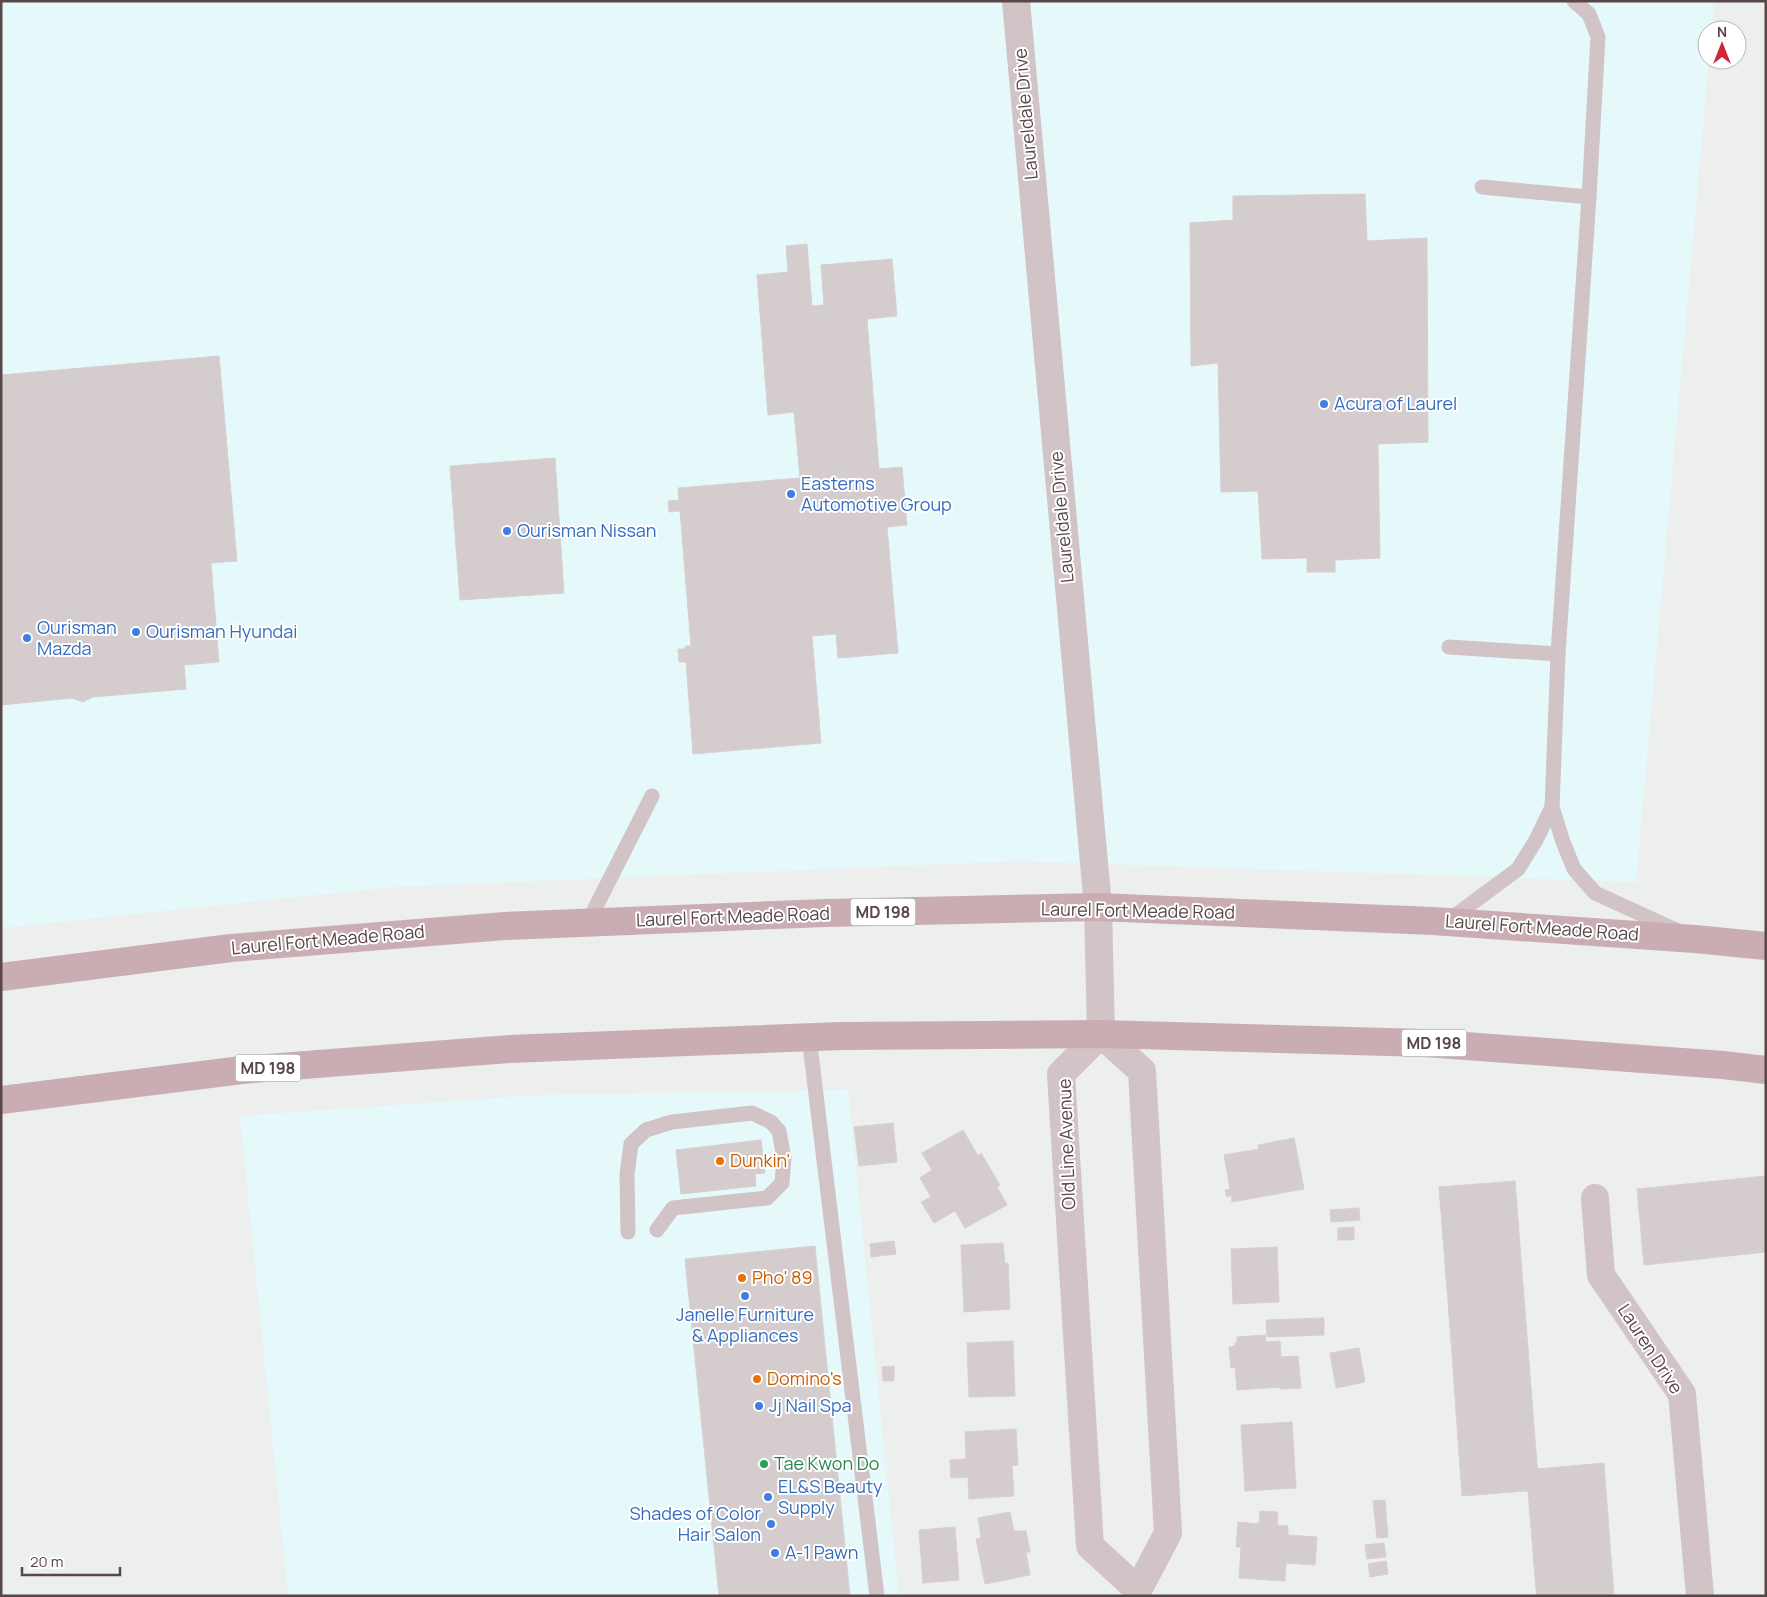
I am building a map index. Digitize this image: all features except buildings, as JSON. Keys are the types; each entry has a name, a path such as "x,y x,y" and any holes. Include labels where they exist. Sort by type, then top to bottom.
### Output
{"main road":[{"name":"Laurel Fort Meade Road","path":"1,977 231,948 505,926 826,913 1098,907 1446,922 1695,939 1766,946"},
{"name":"MD 198","path":"1,1100 242,1070 510,1049 842,1036 1101,1034 1425,1043 1723,1065 1766,1070"}],"street":[{"name":"Laureldale Drive","path":"1016,1 1098,907 1101,1034"},
{"name":"Old Line Avenue","path":"1101,1034 1142,1071 1168,1533 1138,1593 1090,1546 1060,1074 1101,1034"},
{"name":"Lauren Drive","path":"1595,1198 1601,1275 1682,1394 1700,1596"}],"lane":[{"path":"1574,1 1589,14 1598,37 1558,654 1552,807 1562,842 1574,869 1595,893 1695,939"},
{"path":"1482,188 1589,197"},
{"path":"1449,647 1558,654"},
{"path":"588,922 652,796"},
{"path":"1446,922 1518,869 1536,840 1552,807"},
{"path":"809,1037 877,1596"},
{"path":"628,1232 627,1174 631,1144 646,1130 672,1122 752,1114 771,1122 779,1131 784,1158 782,1182 767,1198 673,1208 657,1230"}],"shaded area":[{"path":"1,1 1715,1 1713,20 1697,20 1697,70 1708,70 1636,882 1018,861 393,887 1,928"},
{"path":"848,1090 899,1596 288,1596 240,1116 540,1095"}],"place":[{"name":"Acura of Laurel","path":"1324,404"},
{"name":"Easterns Automotive Group","path":"791,494"},
{"name":"Ourisman Nissan","path":"507,531"},
{"name":"Ourisman Hyundai","path":"136,632"},
{"name":"Ourisman Mazda","path":"27,638"},
{"name":"Dunkin'","path":"720,1161"},
{"name":"Pho' 89","path":"742,1278"},
{"name":"Janelle Furniture & Appliances","path":"745,1296"},
{"name":"Domino's","path":"757,1379"},
{"name":"Jj Nail Spa","path":"759,1406"},
{"name":"Tae Kwon Do","path":"764,1464"},
{"name":"EL&S Beauty Supply","path":"768,1497"},
{"name":"Shades of Color Hair Salon","path":"771,1524"},
{"name":"A-1 Pawn","path":"775,1553"}]}
